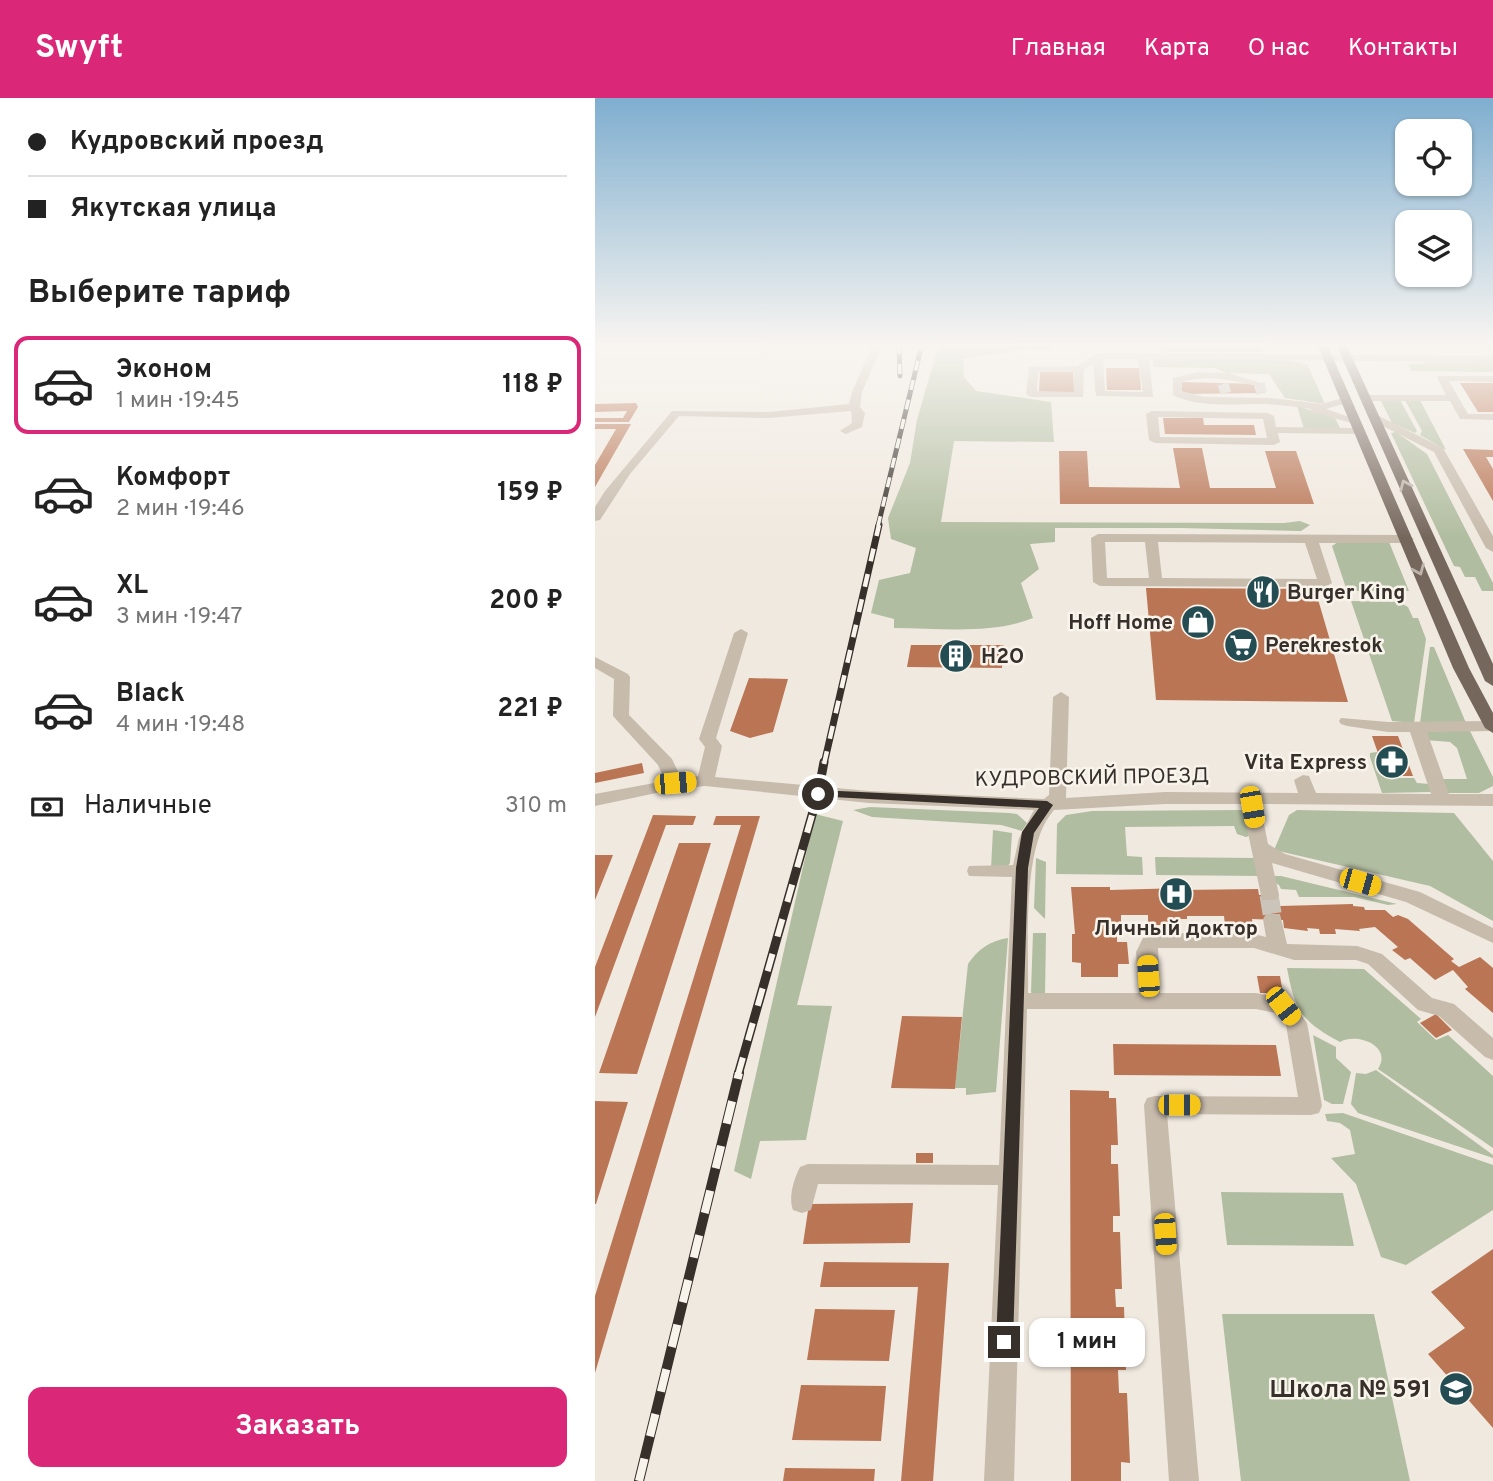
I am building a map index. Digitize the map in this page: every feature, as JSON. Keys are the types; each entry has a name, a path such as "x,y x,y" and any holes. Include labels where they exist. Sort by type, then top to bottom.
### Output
{"main road":[{"path":"1350,409 1464,675 1492,727"},
{"path":"1371,409 1493,681"},
{"path":"1373,462 1395,463"}],"street":[{"path":"595,517 610,492 648,443 665,428 676,413 769,415 838,409"},
{"path":"846,431 857,425 859,413 855,409"},
{"path":"1312,409 1357,426"},
{"path":"1460,409 1464,416 1493,417"},
{"path":"1152,414 1268,416 1271,430 1274,442 1155,440 1152,414"},
{"path":"1375,418 1439,450 1493,548"},
{"path":"1271,430 1357,426"},
{"path":"595,492 610,492"},
{"path":"1311,539 1325,583 1100,582 1098,538 1407,539"},
{"path":"1151,538 1156,582"},
{"path":"705,781 714,746 707,739 741,633"},
{"path":"595,662 622,677 621,716 666,763 675,783"},
{"path":"999,1481 1022,871 1028,832 1047,805 1058,797 1061,696"},
{"path":"1347,721 1416,727 1492,727"},
{"path":"1416,727 1442,799"},
{"path":"1164,779 1165,798"},
{"path":"1303,780 1308,799"},
{"name":"КУДРОВСКИЙ ПРОЕЗД","path":"595,800 675,783 705,781 818,794 1047,805 1165,798 1493,800"},
{"path":"1250,799 1269,895"},
{"path":"1259,847 1278,858 1413,897 1493,936"},
{"path":"976,871 1022,871"},
{"path":"1273,919 1278,948"},
{"path":"1150,1001 1146,952 1150,943 1162,940 1254,941 1294,953 1357,953 1375,959 1425,1004 1447,1010 1493,1051"},
{"path":"1017,1001 1256,1001 1283,1006 1296,1023 1311,1107 1155,1105 1184,1481"},
{"path":"802,1202 807,1174 1011,1175"}],"green space":[{"path":"920,409 1051,409 1054,442 954,441 941,522 1300,521 1310,525 1301,531 1055,528 1055,542 1030,544 1039,569 1021,583 1033,618 983,629 894,628 894,619 871,613 879,580 910,573 916,548 891,539 888,518 910,463"},
{"path":"1298,409 1335,418 1341,430 1304,429"},
{"path":"1385,409 1405,409 1417,431 1415,433 1392,423"},
{"path":"1410,409 1424,409 1446,450 1420,435 1422,431"},
{"path":"1396,432 1427,454 1493,583 1493,591 1482,591 1475,577 1465,577 1460,567 1454,566 1391,433"},
{"path":"1338,542 1389,542 1409,591 1347,591 1332,546"},
{"path":"1351,601 1399,602 1408,607 1413,618 1418,618 1426,639 1414,723 1392,721"},
{"path":"1430,647 1434,647 1466,723 1420,723"},
{"path":"1469,729 1493,777 1493,786 1479,793 1448,793 1440,779 1467,779 1457,748 1450,742 1425,740 1423,731"},
{"path":"1377,752 1385,778 1414,778 1417,783 1430,784 1431,792 1382,793 1370,757 1370,753"},
{"path":"870,807 1009,813 1017,814 1027,823 1022,831 1001,825 872,817 853,810"},
{"path":"1243,810 1247,813 1252,835 1246,837 1237,834 1234,826 1125,827 1127,856 1142,857 1143,875 1056,874 1057,824 1066,815 1092,811"},
{"path":"1297,810 1454,813 1493,861 1493,921 1430,886 1274,850 1289,815"},
{"path":"815,814 843,821 797,1005 832,1006 806,1140 760,1141 751,1179 734,1171"},
{"path":"993,830 1012,833 1010,863 1007,867 991,868"},
{"path":"1155,857 1256,858 1260,876 1156,875"},
{"path":"1036,858 1046,862 1045,919 1034,908"},
{"path":"1275,876 1397,904 1388,905 1354,897 1299,897 1296,890 1281,889 1275,883"},
{"path":"1033,933 1046,933 1045,996 1033,995 1031,992"},
{"path":"1008,938 996,1092 966,1095 966,1088 955,1088 968,964 985,946"},
{"path":"1287,968 1364,969 1421,1019 1417,1022 1436,1040 1448,1035 1493,1076 1493,1148 1378,1069 1381,1054 1371,1043 1355,1039 1340,1042 1316,1028 1297,1005"},
{"path":"1313,1035 1336,1047 1336,1058 1351,1072 1343,1104 1332,1104 1324,1100"},
{"path":"1376,1070 1493,1155 1493,1158 1358,1113 1351,1104 1356,1073 1366,1074"},
{"path":"1343,1113 1493,1165 1493,1210 1406,1265 1381,1257 1356,1184 1331,1158 1355,1154 1350,1130 1340,1123 1327,1121 1325,1114"},
{"path":"1221,1192 1343,1193 1354,1246 1227,1245"},
{"path":"1222,1314 1374,1314 1410,1481 1241,1481"}],"building":[{"path":"595,409 637,409 629,422 595,422 595,418 623,418 627,411 595,412"},
{"path":"1476,409 1493,409 1493,412 1478,412"},
{"path":"1163,418 1203,418 1204,425 1254,425 1256,435 1165,434"},
{"path":"595,424 631,424 595,487 595,465 616,429 595,429"},
{"path":"1173,448 1202,448 1210,488 1276,488 1265,451 1296,451 1314,504 1060,504 1059,451 1087,451 1089,487 1180,488"},
{"path":"1463,449 1493,450 1493,457 1486,457 1493,469 1493,501"},
{"name":"Perekrestok","path":"1146,588 1315,589 1348,702 1156,700"},
{"name":"H2O","path":"911,645 1004,645 1002,668 907,667"},
{"path":"749,678 788,679 773,732 750,738 730,731"},
{"path":"1372,736 1398,736 1413,776 1386,776"},
{"path":"642,763 644,773 595,783 595,773"},
{"path":"653,815 696,816 693,825 666,825 595,1017 595,967"},
{"path":"716,816 760,816 595,1373 595,1296 741,825 713,825"},
{"path":"679,843 711,843 637,1074 599,1073"},
{"path":"595,855 613,855 595,900"},
{"path":"1071,887 1110,887 1110,890 1258,889 1259,895 1278,895 1280,906 1353,904 1364,907 1365,910 1385,910 1393,917 1398,915 1408,919 1454,959 1451,961 1459,967 1480,957 1493,968 1493,1013 1465,989 1468,987 1453,970 1435,980 1410,958 1405,960 1392,950 1398,947 1375,927 1359,929 1360,931 1335,929 1336,934 1320,934 1319,929 1307,928 1308,931 1284,928 1283,920 1252,919 1253,926 1225,925 1224,916 1187,916 1187,919 1177,919 1177,925 1148,925 1148,915 1121,915 1121,934 1117,934 1117,942 1127,942 1129,964 1118,964 1118,977 1081,977 1081,963 1072,962 1072,934 1075,934"},
{"path":"1257,976 1280,976 1283,993 1260,993"},
{"path":"1436,1014 1452,1030 1436,1038 1420,1023"},
{"path":"902,1016 962,1017 955,1089 891,1088"},
{"path":"1113,1044 1276,1045 1281,1076 1114,1075"},
{"path":"1070,1090 1109,1091 1109,1098 1116,1098 1118,1145 1111,1145 1111,1164 1118,1164 1120,1216 1113,1216 1113,1232 1120,1232 1122,1289 1115,1289 1116,1307 1124,1307 1126,1370 1118,1370 1119,1393 1127,1393 1130,1463 1121,1462 1121,1481 1071,1481"},
{"path":"595,1101 628,1102 596,1204 595,1204"},
{"path":"916,1153 933,1153 933,1163 916,1163"},
{"path":"913,1203 910,1243 803,1244 809,1204"},
{"path":"1493,1249 1493,1428 1428,1354 1465,1328 1431,1292"},
{"path":"824,1262 949,1263 933,1481 901,1481 918,1287 820,1287"},
{"path":"815,1309 895,1310 889,1361 807,1360"},
{"path":"801,1385 886,1386 881,1441 792,1440"},
{"path":"785,1468 875,1469 874,1481 783,1481"}],"tunnel":[{"path":"1269,895 1273,919"}],"railway":[{"path":"878,526 906,409"},
{"path":"824,764 879,525"},
{"path":"738,1075 818,794 824,762"},
{"path":"639,1481 739,1073"}],"place":[{"name":"Burger King","path":"1263,592"},
{"name":"Hoff Home","path":"1198,622"},
{"name":"Perekrestok","path":"1241,645"},
{"name":"H2O","path":"956,656"},
{"name":"Vita Express","path":"1392,762"},
{"name":"Личный доктор","path":"1176,894"},
{"name":"Школа № 591","path":"1456,1389"}],"route":[{"path":"818,794 1047,805 1028,832 1022,868 1016,1086 1004,1342"}]}
